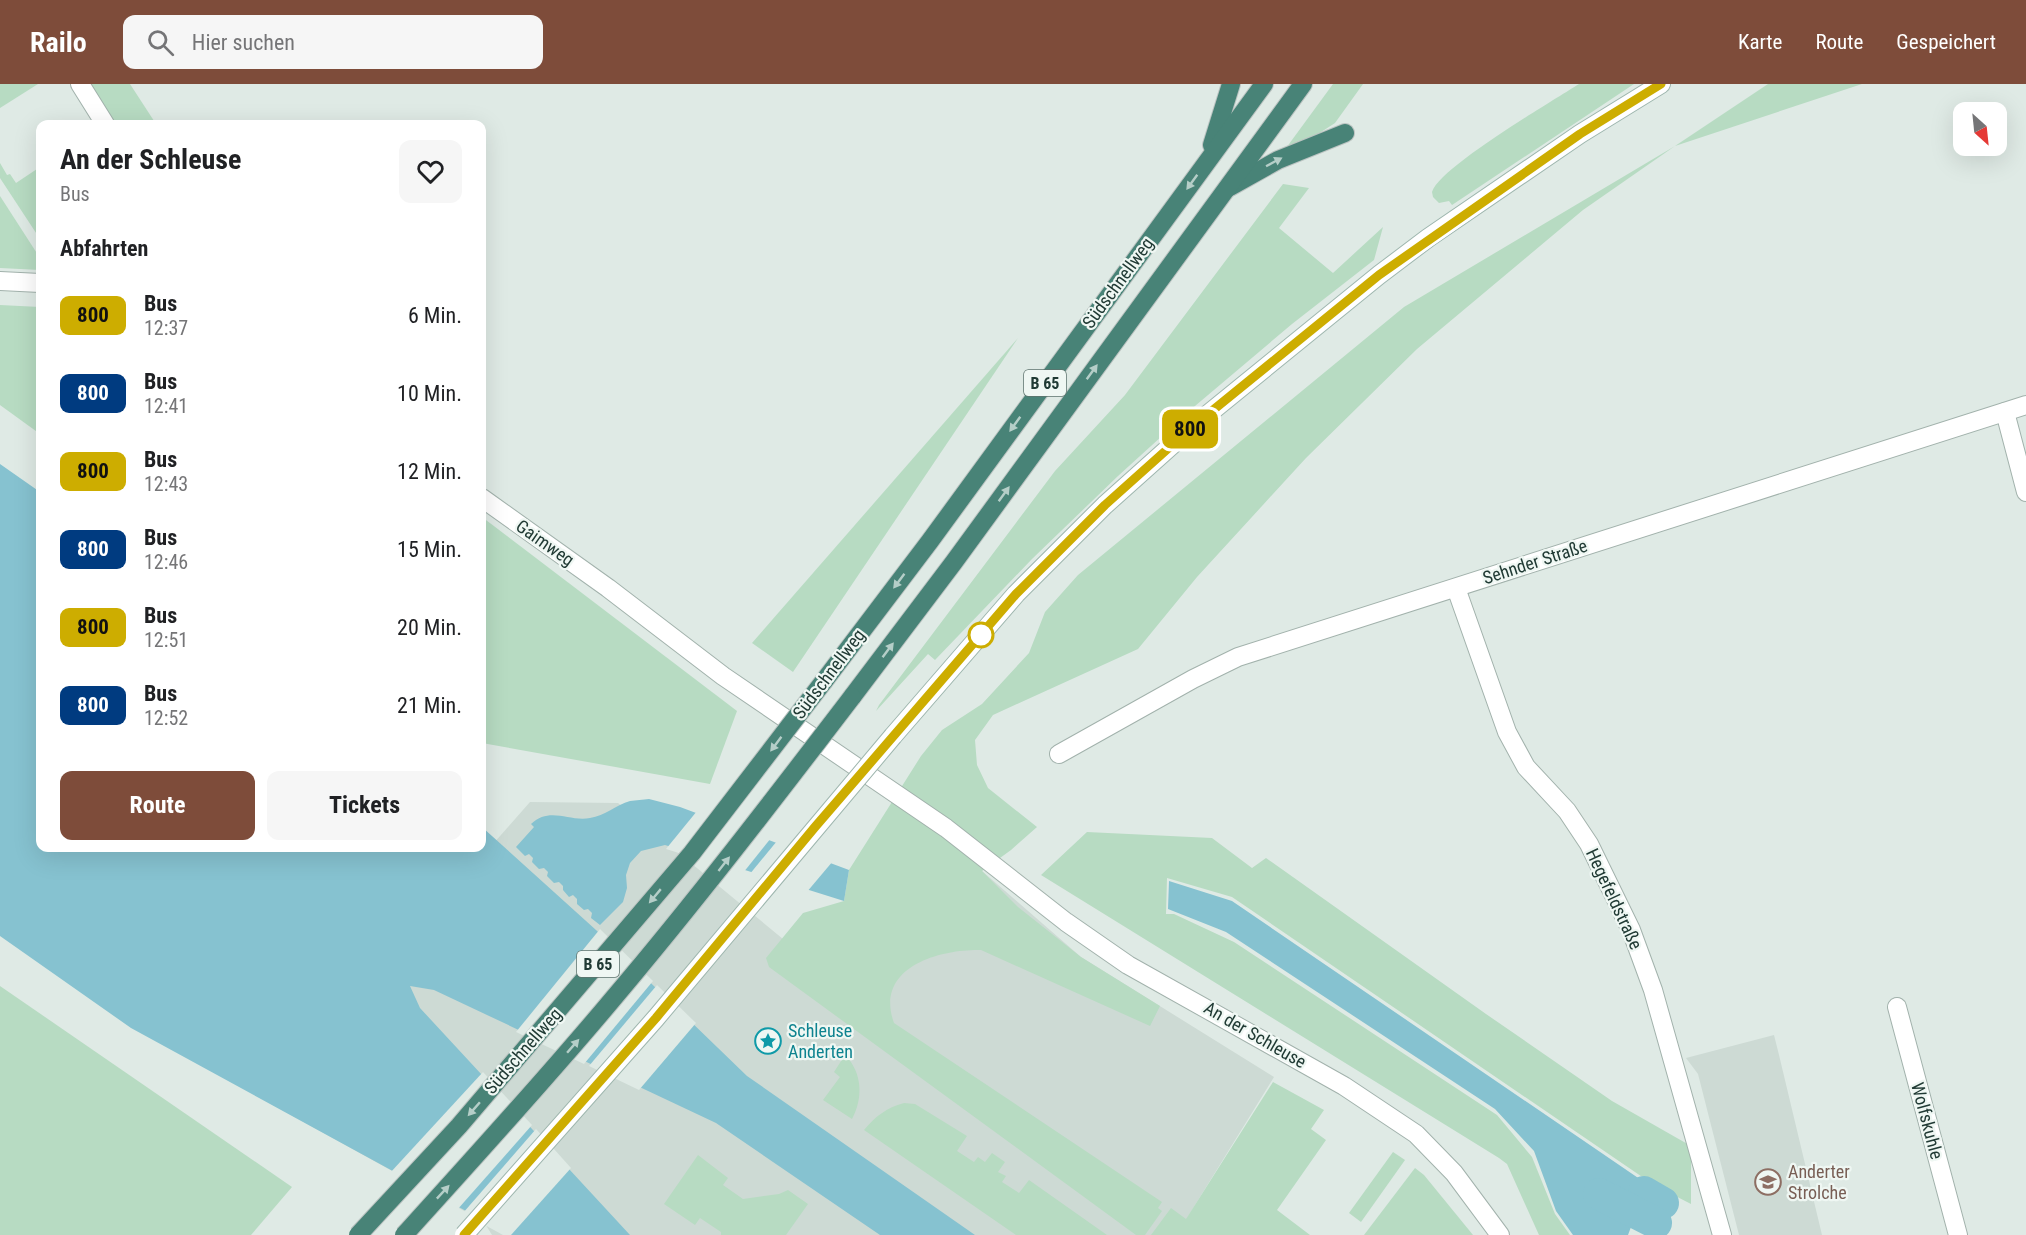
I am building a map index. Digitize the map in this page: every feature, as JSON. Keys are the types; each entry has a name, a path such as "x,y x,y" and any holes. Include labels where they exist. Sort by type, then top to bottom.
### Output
{"highway":[{"path":"1208,160 1231,84"},
{"name":"Südschnellweg","path":"358,1235 459,1126 653,898 741,789 930,542 1264,84"},
{"name":"Südschnellweg","path":"404,1235 484,1148 620,992 718,872 954,562 1303,84"},
{"path":"1224,191 1278,160 1345,133"}],"street":[{"path":"80,84 102,120"},
{"path":"464,1235 641,1035 1016,594 1105,505 1191,428 1412,250 1580,134 1661,84"},
{"path":"0,281 36,283"},
{"name":"Sehnder Straße","path":"1059,754 1238,657 2026,405"},
{"path":"2005,412 2026,492"},
{"name":"Gaimweg","path":"486,501 608,588"},
{"name":"An der Schleuse","path":"608,588 723,676 946,828 1095,943 1128,965 1344,1086 1416,1134 1454,1173 1500,1235"},
{"name":"Hegefeldstraße","path":"1456,588 1507,732 1526,767 1568,812 1589,844 1631,930 1653,990 1722,1235"},
{"name":"Wolfskuhle","path":"1897,1007 1958,1235"}],"shaded area":[{"name":"Schleuse Anderten","path":"530,802 618,803 800,953 982,871 1081,957 1274,1077 1187,1218 1210,1235 492,1235 484,1222 266,1101"},
{"name":"Anderter Strolche","path":"1774,1035 1822,1235 1739,1235 1698,1074 1686,1058"}],"green space":[{"path":"0,84 38,84 0,108"},
{"path":"89,84 130,84 153,120 112,120"},
{"path":"1333,84 1363,84 1335,123 1284,156 1281,155"},
{"path":"1579,84 1634,84 1452,205 1449,201 1439,203 1433,197 1432,192 1439,181 1454,167 1498,135"},
{"path":"1768,84 1862,84 1675,146"},
{"path":"1675,146 1583,210 1417,349 1306,458 1197,577 1138,649 993,715 975,740 977,765 988,788 1037,827 982,871 1018,907 1081,957 1160,1006 1150,1026 981,950 964,951 929,958 901,975 893,988 890,1004 894,1023 1162,1202 1158,1208 1162,1211 1145,1235 1136,1235 769,967 766,958 803,913 844,901 849,870 921,756 942,730 982,704 1029,653 1045,612 1078,575 1404,307"},
{"path":"0,163 7,175 10,174 16,183 36,170 36,233 0,178"},
{"path":"1283,184 1309,188 1279,228 1333,273 1383,227 1374,260 1292,324 1195,406 1032,559 935,660 928,654 876,711 1055,471 1125,395"},
{"path":"0,196 36,252 36,270 0,268"},
{"path":"0,305 36,307 36,431 0,405"},
{"path":"1018,338 793,672 752,643"},
{"path":"486,520 737,711 710,784 486,744"},
{"path":"1087,832 1212,838 1252,868 1266,858 1612,1101 1691,1146 1691,1204 1654,1185 1232,897 1167,878 1166,914 1174,914 1234,942 1497,1115 1532,1157 1555,1214 1570,1235 1539,1235 1507,1164 1499,1158 1041,875"},
{"path":"0,986 292,1187 251,1235 0,1235"},
{"path":"845,1055 855,1070 859,1086 858,1103 852,1119 823,1100 840,1077 834,1072"},
{"path":"1273,1082 1324,1110 1311,1129 1326,1140 1277,1210 1310,1235 1151,1235 1171,1208 1186,1219"},
{"path":"904,1103 915,1104 967,1136 957,1151 974,1162 978,1157 985,1162 992,1153 1005,1162 998,1172 1006,1176 1002,1182 1019,1193 1029,1180 1107,1235 1016,1235 864,1130 882,1113"},
{"path":"1393,1152 1405,1160 1361,1222 1349,1213"},
{"path":"698,1155 728,1178 723,1185 743,1199 779,1194 788,1190 808,1204 786,1235 721,1235 721,1232 700,1218 695,1225 664,1204"},
{"path":"1415,1168 1424,1175 1473,1235 1364,1235"}],"water":[{"path":"0,464 36,489 36,852 486,852 486,831 596,930 747,1076 975,1235 880,1235 716,1123 434,990 410,986 420,1008 630,1235 510,1235 131,1028 0,936"},
{"path":"649,799 680,807 849,870 844,901 665,845 641,851 630,863 626,875 627,888 623,902 600,925 591,918 592,913 588,909 584,910 577,904 577,899 573,895 569,897 559,882 554,883 547,876 548,872 544,868 539,869 532,862 533,858 529,854 525,856 516,847 534,827 531,824 545,816 590,818 630,801"},
{"path":"1169,881 1232,901 1647,1184 1628,1235 1573,1235 1556,1211 1534,1151 1495,1109 1226,932 1168,909"}],"pier":[{"path":"697,811 771,838 743,873 666,849"},
{"path":"777,841 833,861 806,893 749,875"},
{"path":"600,929 653,981 584,1064 516,1032"},
{"path":"657,985 696,1023 639,1090 589,1066"},
{"path":"483,1072 532,1125 457,1210 390,1173"},
{"path":"536,1129 571,1168 511,1235 503,1235 463,1213"}],"waterway":[{"path":"1644,1192 1663,1203"},
{"path":"1599,1194 1656,1223"}],"bus line":[{"name":"800","path":"464,1235 656,1018 922,701 1016,594 1105,505 1191,428 1379,275 1428,238 1580,134 1661,84"}],"place":[{"name":"Schleuse Anderten","path":"768,1041"},
{"name":"Anderter Strolche","path":"1768,1182"}]}
